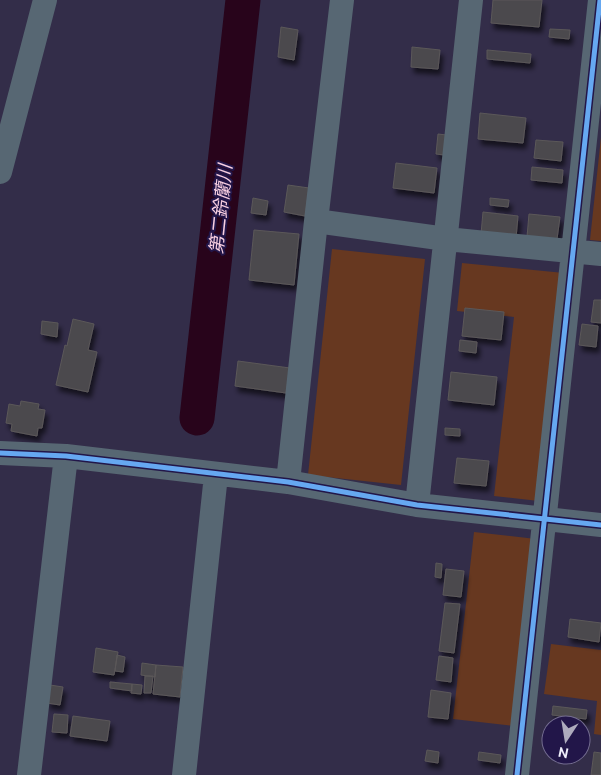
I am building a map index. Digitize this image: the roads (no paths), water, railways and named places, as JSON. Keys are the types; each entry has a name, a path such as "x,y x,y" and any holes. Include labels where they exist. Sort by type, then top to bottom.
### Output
{"street":[{"path":"0,172 45,0"},
{"path":"288,482 342,0"},
{"path":"417,505 472,0"},
{"path":"517,775 600,0"},
{"path":"316,220 446,239 601,254"},
{"path":"0,453 66,456 288,482 417,505 601,525"},
{"path":"29,775 66,456"},
{"path":"184,775 216,474"}],"waterway":[{"name":"第二鈴蘭川","path":"197,418 243,0"}]}
